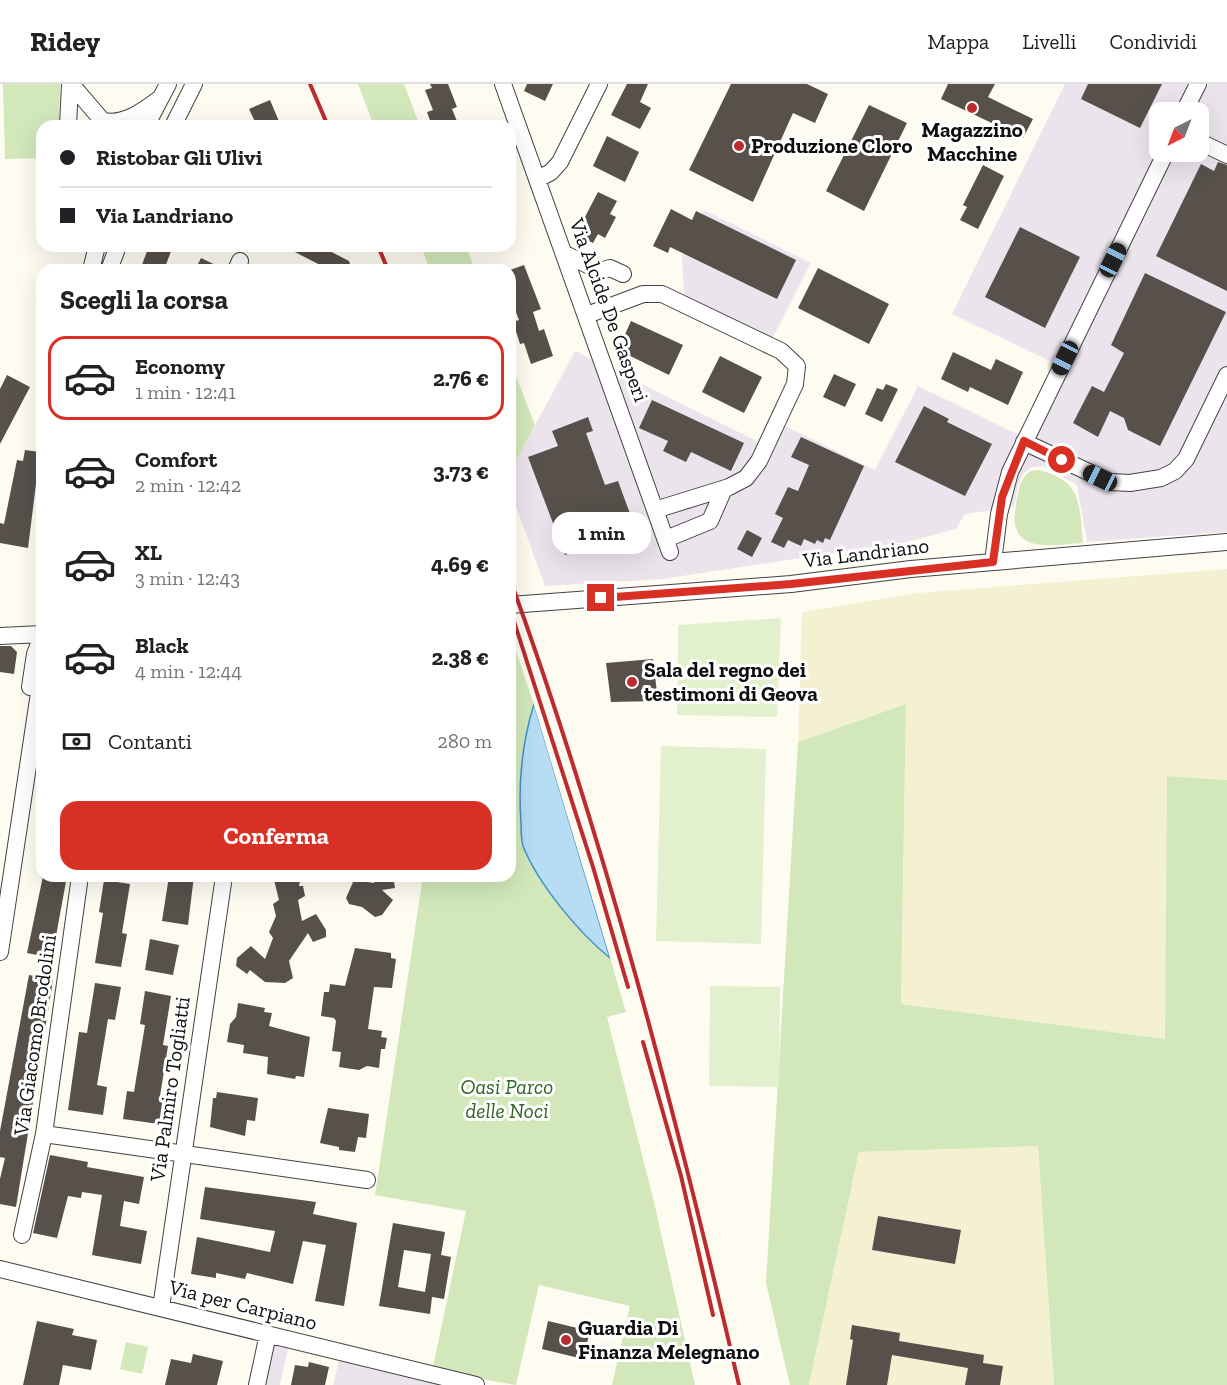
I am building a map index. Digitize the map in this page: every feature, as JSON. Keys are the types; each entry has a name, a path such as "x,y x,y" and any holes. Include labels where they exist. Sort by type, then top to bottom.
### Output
{"street":[{"path":"70,84 101,120"},
{"path":"68,120 70,84"},
{"path":"149,120 168,84"},
{"path":"176,120 194,84"},
{"path":"506,92 517,84"},
{"path":"538,179 551,172 560,162 599,84"},
{"path":"1190,102 1198,84"},
{"name":"Via Alcide De Gasperi","path":"506,92 668,545 710,521 724,489"},
{"path":"121,120 159,99"},
{"path":"1209,146 1227,155"},
{"path":"993,562 1002,497 1024,441 1161,162"},
{"path":"565,254 600,271 610,268 623,274"},
{"path":"587,315 643,294 662,294 781,351 794,361 797,380 759,461 746,478 724,489 655,510"},
{"path":"1024,441 1110,482 1130,483 1161,478 1175,471 1186,459 1227,375"},
{"name":"Via Landriano","path":"516,605 791,584 993,562 1227,542"},
{"path":"0,636 36,635"},
{"path":"0,886 36,651"},
{"path":"0,952 36,713"},
{"name":"Via Giacomo Brodolini","path":"22,1235 44,1134 80,882"},
{"name":"Via Palmiro Togliatti","path":"161,1308 223,882"},
{"path":"44,1134 367,1180"},
{"name":"Via per Carpiano","path":"0,1269 476,1385"},
{"path":"258,1385 268,1334"}],"shaded area":[{"path":"1065,84 1227,84 1227,532 1087,542 1077,485 1043,466 1032,467 1023,474 1014,507 965,514 956,529 906,542 663,579 545,586 516,506 516,461 575,351 769,447 781,424 875,470 918,386 1021,436 1056,364 952,314"},
{"path":"704,210 811,263 771,341 684,298 682,256"},
{"path":"1227,569 1227,780 1167,776 1166,1039 901,1004 906,704 798,742 802,612 917,593"},
{"path":"1038,1146 1054,1385 809,1385 859,1152"},
{"path":"263,1337 289,1344 280,1385 254,1385"},
{"path":"340,1356 468,1385 333,1385"}],"green space":[{"path":"3,84 60,84 59,120 36,120 36,158 5,159"},
{"path":"358,84 404,84 418,120 372,120"},
{"path":"423,252 468,252 473,264 428,264"},
{"path":"516,376 535,425 516,461"},
{"path":"1039,470 1064,481 1076,496 1081,517 1083,543 1034,544 1024,540 1018,532 1015,521 1016,505 1023,478 1030,471"},
{"path":"781,618 777,717 677,715 678,625"},
{"name":"Oasi Parco delle Noci","path":"516,652 547,742 626,1012 607,1017 654,1202 695,1385 612,1385 630,1306 539,1285 516,1385 432,1371 466,1211 375,1195 422,882 516,882"},
{"path":"906,704 901,1004 1165,1039 1167,776 1227,780 1227,1385 1054,1385 1038,1146 859,1152 809,1385 790,1385 766,1283 798,742"},
{"path":"661,746 766,749 761,944 656,941"},
{"path":"710,986 780,987 779,1087 709,1086"},
{"path":"126,1342 148,1347 142,1374 120,1369"}],"water":[{"path":"534,704 610,958 560,907 539,876 523,846 520,808 521,778 526,733"}],"pier":[{"path":"533,702 537,704 590,877 613,958 611,961"}],"building":[{"path":"430,84 448,84 457,107 452,109 457,120 430,120 427,112 433,110 425,90 432,88"},
{"path":"527,84 553,84 545,101 524,91"},
{"path":"627,84 648,84 640,102 651,108 640,129 611,115"},
{"name":"Produzione Cloro","path":"731,84 807,84 828,94 815,123 793,113 753,202 689,170"},
{"path":"948,84 995,84 988,97 1033,119 1023,138 1013,134 1010,140 993,131 996,125 941,99"},
{"path":"1088,84 1162,84 1153,102 1149,102 1149,110 1140,128 1081,99"},
{"path":"270,100 278,120 254,120 249,109"},
{"path":"869,105 907,123 864,211 826,191"},
{"path":"607,136 639,152 625,182 593,166"},
{"path":"1218,162 1227,165 1227,291 1156,256 1201,164 1214,171"},
{"path":"983,165 1004,176 978,229 960,220 967,207 963,205"},
{"path":"598,192 617,201 610,214 616,217 605,238 598,234 593,243 576,234"},
{"path":"671,209 692,220 696,211 796,260 777,299 670,247 668,253 653,246"},
{"path":"1020,227 1080,257 1045,328 985,297"},
{"path":"147,252 171,252 166,264 142,264"},
{"path":"295,252 332,252 349,261 350,264 318,264"},
{"path":"201,258 214,264 198,264"},
{"path":"524,265 541,309 533,312 539,331 544,329 553,356 531,364 524,343 520,344 516,331 516,321 519,320 516,312 516,268"},
{"path":"818,268 889,304 869,344 798,308"},
{"path":"1145,273 1226,312 1160,446 1128,430 1124,418 1110,411 1098,437 1073,423 1092,386 1104,392 1124,353 1111,345"},
{"path":"631,321 683,345 669,375 618,350"},
{"path":"953,352 991,370 996,359 1023,372 1008,405 970,387 968,392 941,379"},
{"path":"720,356 762,377 744,413 702,392"},
{"path":"834,374 856,384 845,407 823,397"},
{"path":"7,375 30,387 0,444 0,389"},
{"path":"886,384 898,389 882,422 865,414 877,388 883,390"},
{"path":"652,400 744,443 731,471 691,452 686,462 663,451 668,441 639,428"},
{"path":"924,406 949,419 947,422 992,444 965,496 895,462"},
{"path":"588,417 593,431 586,433 605,485 618,481 632,519 619,524 623,534 565,555 528,457 558,446 552,431"},
{"path":"801,437 864,466 830,540 825,538 823,543 817,540 815,544 804,539 801,546 788,540 784,548 771,542 783,518 775,514 788,487 798,491 809,465 791,457"},
{"path":"25,450 36,451 36,484 28,548 0,543 0,523 4,524 17,460 23,461"},
{"path":"747,530 762,538 752,557 737,549"},
{"path":"0,646 11,646 17,652 14,674 0,672"},
{"name":"Sala del regno dei testimoni di Geova","path":"653,659 658,701 611,702 606,663"},
{"path":"42,882 66,882 52,958 27,953"},
{"path":"104,882 130,884 122,933 127,934 121,967 95,963 103,913 99,912"},
{"path":"168,882 193,882 188,925 162,921"},
{"path":"274,882 300,882 299,886 303,886 305,896 298,900 302,921 316,914 326,930 326,937 313,942 308,933 289,961 293,978 285,983 265,982 250,970 247,974 236,966 237,958 251,946 265,959 273,938 269,932 276,916 273,904 279,900"},
{"path":"353,882 394,882 395,888 382,890 393,900 382,915 375,917 362,907 349,904 346,898"},
{"path":"150,939 179,945 173,975 145,970"},
{"path":"355,948 391,953 391,958 396,959 392,988 374,987 368,1029 382,1031 381,1037 387,1038 385,1049 381,1049 379,1068 367,1066 359,1070 339,1067 341,1052 332,1051 336,1021 334,1018 321,1016 324,992 329,992 330,984 345,986"},
{"path":"29,975 53,980 16,1207 0,1204 0,1179 5,1158 0,1157 0,1131"},
{"path":"95,983 121,987 115,1020 108,1019 97,1085 107,1087 103,1115 68,1110 79,1032 87,1033"},
{"path":"145,991 171,996 163,1045 168,1046 160,1096 163,1096 159,1124 123,1119 127,1091 134,1092 145,1025 140,1024"},
{"path":"238,1003 265,1008 264,1012 272,1013 269,1026 310,1037 304,1077 296,1076 295,1079 267,1074 268,1057 243,1053 244,1045 227,1042 230,1024 236,1017"},
{"path":"217,1092 258,1098 255,1121 247,1120 245,1136 210,1127 213,1098 216,1098"},
{"path":"328,1108 369,1114 366,1138 358,1137 355,1152 339,1150 339,1147 320,1143"},
{"path":"50,1155 88,1162 87,1167 144,1177 139,1204 124,1201 120,1226 147,1231 141,1264 92,1255 102,1195 82,1192 81,1198 68,1196 57,1238 33,1233"},
{"path":"205,1187 316,1202 313,1214 357,1223 344,1306 315,1301 326,1245 303,1241 293,1284 247,1273 245,1279 216,1273 216,1278 191,1274 197,1237 270,1252 275,1231 200,1219"},
{"path":"878,1216 961,1230 955,1264 872,1250"},
{"path":"393,1223 445,1232 441,1255 451,1257 444,1299 432,1297 430,1314 379,1306","holes":["404,1250 431,1254 425,1292 398,1287"]},
{"path":"37,1321 74,1329 72,1335 97,1340 91,1370 63,1365 59,1385 23,1385"},
{"name":"Guardia Di Finanza Melegnano","path":"548,1321 590,1331 583,1359 542,1349"},
{"path":"852,1325 900,1333 899,1341 984,1355 983,1363 1003,1366 1000,1385 965,1385 968,1368 892,1355 887,1385 846,1385 853,1340 850,1339"},
{"path":"193,1354 223,1361 217,1385 165,1385 171,1359 191,1363"},
{"path":"309,1362 329,1367 325,1385 291,1385 295,1365 308,1367"}],"railway":[{"path":"310,84 325,120"},
{"path":"380,252 386,264"},
{"path":"516,596 545,678 608,878 664,1080 739,1385"},
{"path":"516,628 593,867 628,987"},
{"path":"643,1042 681,1176 713,1315"}],"place":[{"name":"Magazzino Macchine","path":"972,108"},
{"name":"Produzione Cloro","path":"739,146"},
{"name":"Sala del regno dei testimoni di Geova","path":"632,682"},
{"name":"Guardia Di Finanza Melegnano","path":"566,1340"}],"route":[{"path":"601,598 791,584 911,569 993,562 1006,481 1024,441 1062,460"}]}
